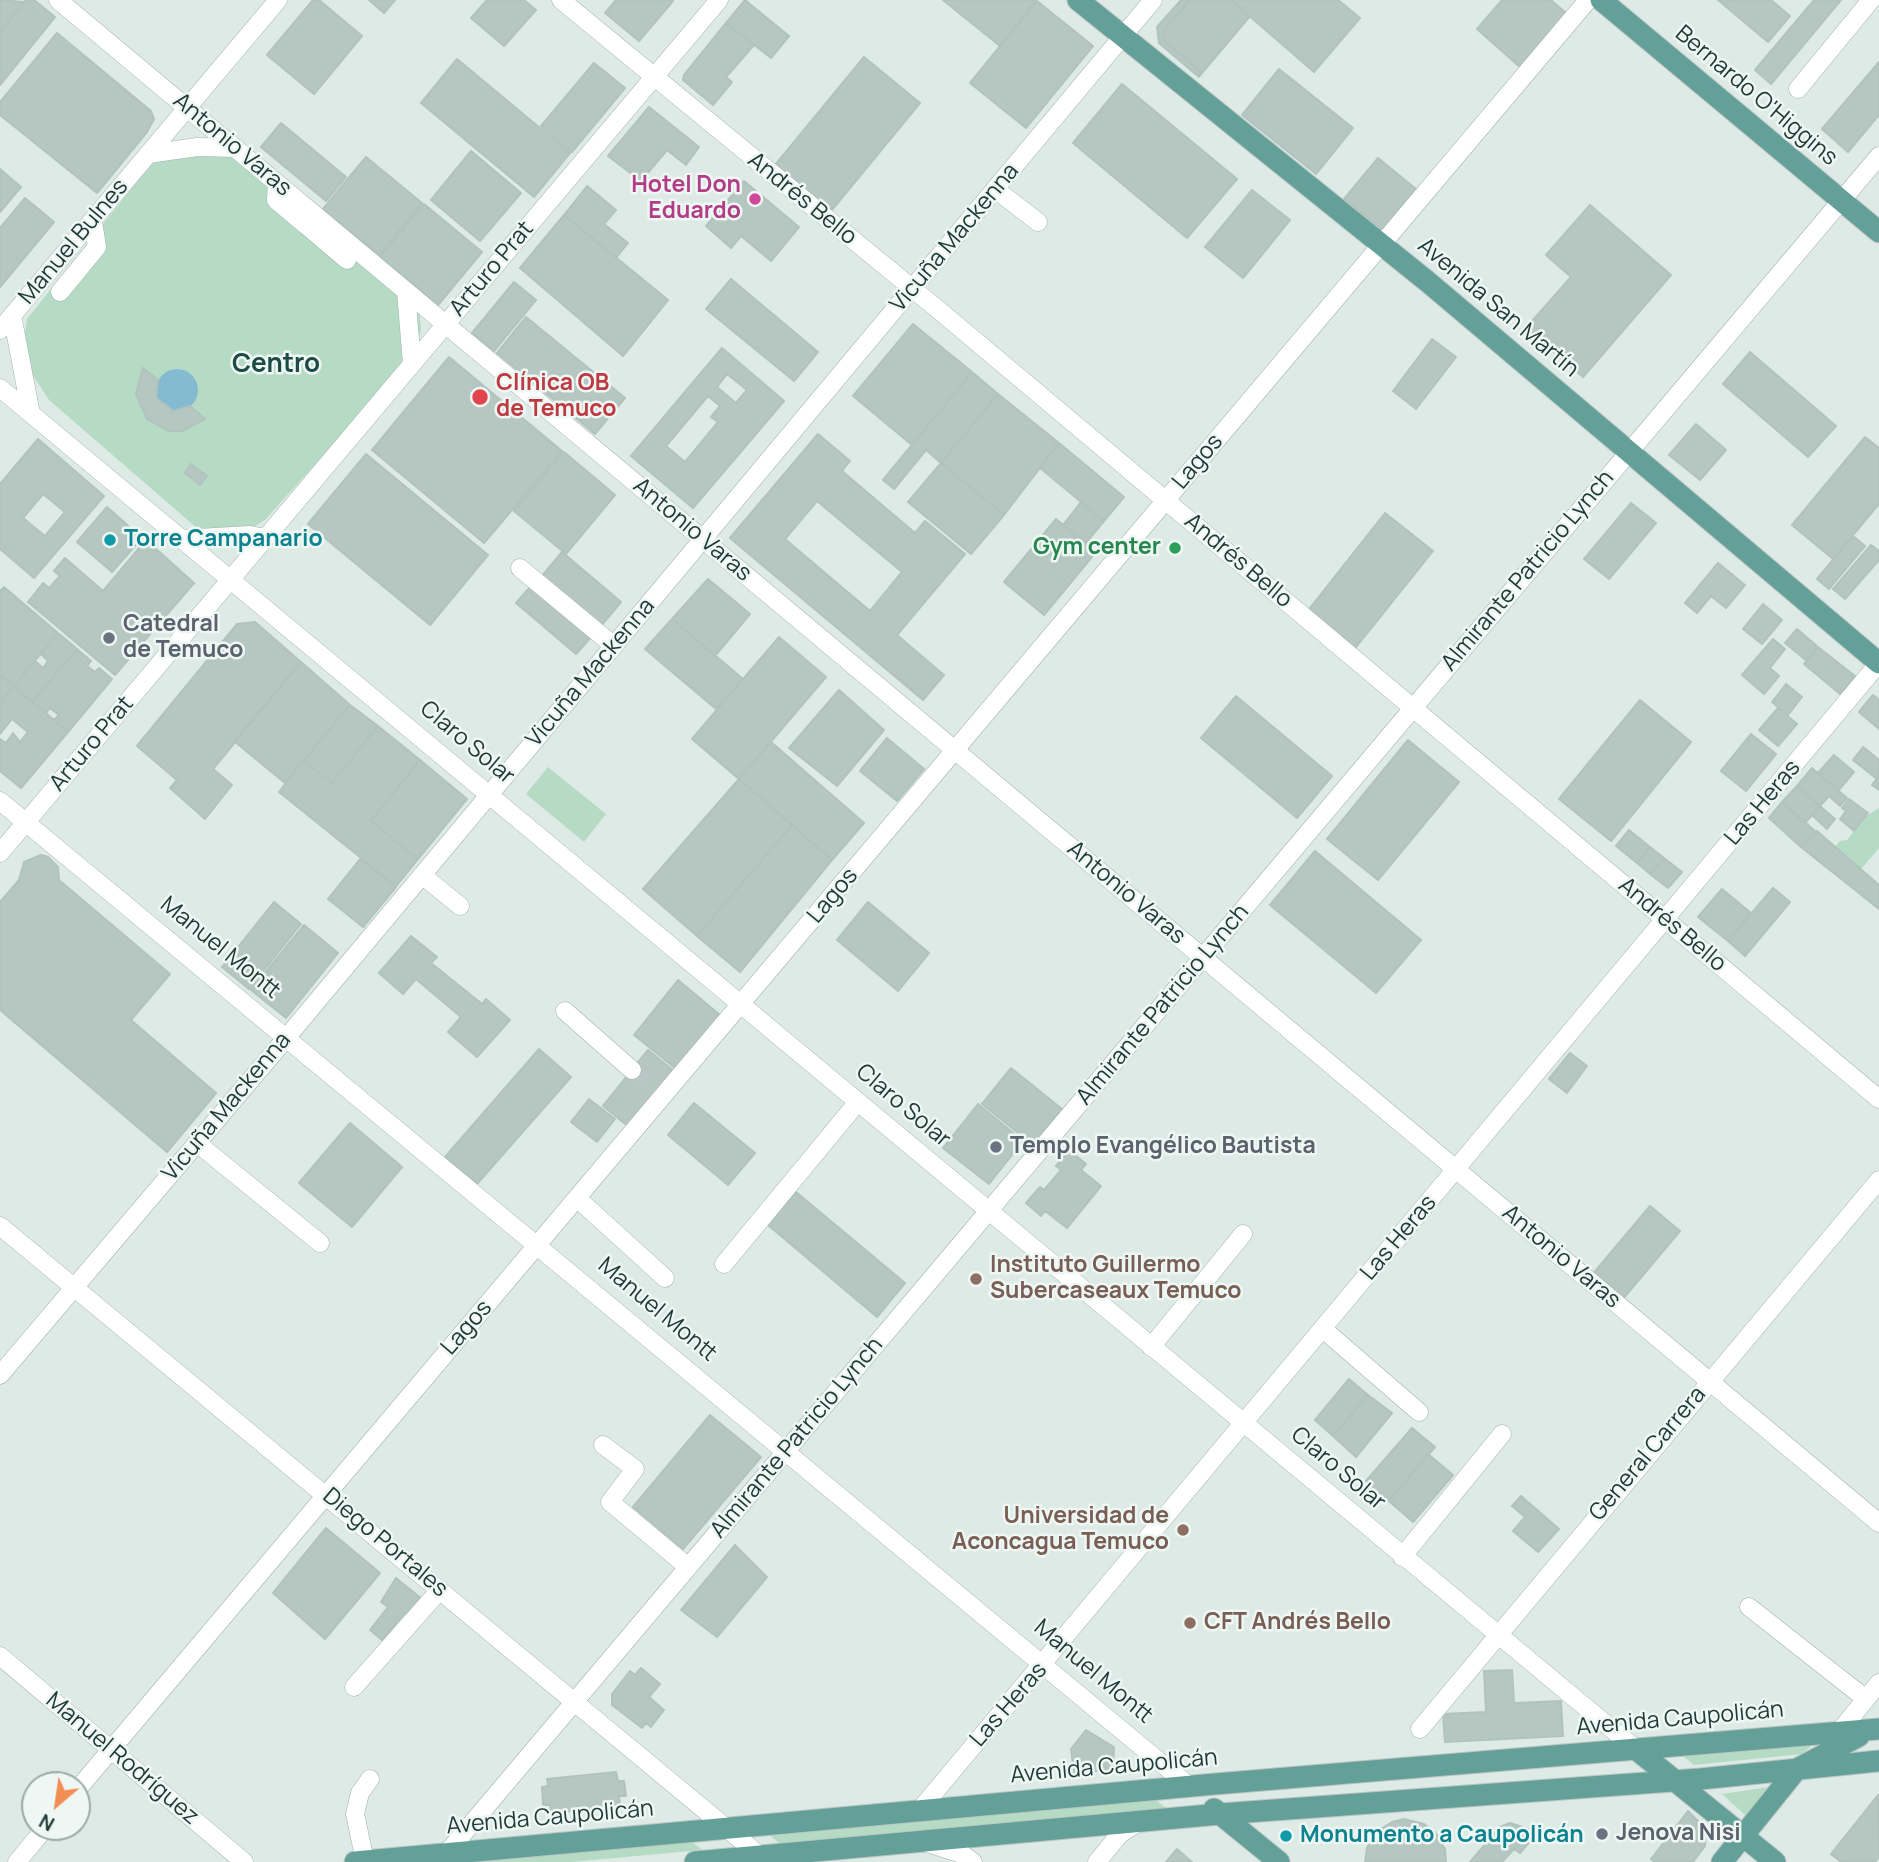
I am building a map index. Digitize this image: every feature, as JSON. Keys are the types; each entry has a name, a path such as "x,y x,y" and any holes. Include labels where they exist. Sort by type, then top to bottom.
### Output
{"main road":[{"name":"Avenida San Martín","path":"1078,0 1381,245 1879,663"},
{"name":"Bernardo O'Higgins","path":"1601,0 1879,232"},
{"name":"Avenida Caupolicán","path":"355,1862 1189,1786 1879,1729"},
{"path":"1722,1862 1797,1769 1836,1746 1879,1729"},
{"name":"Claro Solar","path":"1637,1750 1775,1862"},
{"path":"695,1862 866,1854 916,1842 1142,1821 1675,1780 1879,1761"},
{"name":"Manuel Montt","path":"1189,1786 1279,1862"}],"street":[{"name":"Antonio Varas","path":"58,0 277,183 316,224 446,324 1879,1523"},
{"name":"Manuel Bulnes","path":"0,330 278,0"},
{"name":"Andrés Bello","path":"561,0 912,289 1879,1099"},
{"name":"Arturo Prat","path":"0,853 719,0"},
{"name":"Vicuña Mackenna","path":"0,1375 287,1037 1153,0"},
{"name":"Lagos","path":"91,1773 325,1493 578,1199 661,1094 741,1005 1588,0"},
{"path":"1798,89 1871,0"},
{"path":"148,154 197,147 236,148"},
{"name":"Almirante Patricio Lynch","path":"446,1854 1879,156"},
{"path":"995,189 1038,222"},
{"path":"60,292 97,247 93,221"},
{"path":"316,224 347,260"},
{"path":"406,291 412,364"},
{"path":"12,315 31,414"},
{"name":"Claro Solar","path":"0,388 1637,1750"},
{"path":"181,539 250,535 265,538"},
{"path":"520,568 614,646"},
{"name":"Las Heras","path":"918,1812 1879,663"},
{"name":"Manuel Montt","path":"0,801 1189,1786"},
{"path":"422,875 460,906"},
{"path":"565,1011 632,1070"},
{"path":"724,1264 858,1103"},
{"path":"197,1143 320,1243"},
{"name":"General Carrera","path":"1420,1729 1879,1180"},
{"path":"578,1199 665,1278"},
{"name":"Diego Portales","path":"0,1226 764,1859"},
{"path":"1151,1347 1243,1234"},
{"path":"1323,1329 1419,1412"},
{"path":"1402,1557 1502,1434"},
{"path":"603,1445 635,1469 610,1502 688,1567"},
{"path":"354,1687 440,1590"},
{"path":"1749,1607 1866,1699"},
{"name":"Manuel Rodríguez","path":"0,1656 244,1862"},
{"path":"1839,1732 1879,1683"},
{"path":"365,1861 355,1814 360,1793 370,1779"},
{"path":"1097,1862 1120,1834 1142,1821"},
{"path":"17,1862 34,1841"},
{"path":"916,1842 949,1849 973,1862"}],"green space":[{"path":"236,153 419,307 421,330 414,354 265,520 247,531 208,532 198,529 49,400 32,374 24,341 27,319 151,164 183,155"},
{"path":"548,767 606,814 584,842 526,794"},
{"path":"1879,808 1879,848 1861,869 1835,847 1840,841 1847,840 1865,817"},
{"path":"1815,1743 1802,1754 1694,1765 1683,1756"},
{"path":"1769,1787 1745,1815 1722,1794"},
{"path":"1156,1800 1166,1808 780,1844 769,1835"},
{"path":"690,1840 702,1850 571,1862 452,1862"}],"water":[{"path":"177,369 192,375 198,390 192,405 177,411 162,405 156,390 162,375"}],"building":[{"path":"0,0 24,2 0,32"},
{"path":"26,0 34,0 55,17 0,85 0,32"},
{"path":"313,0 319,0 362,36 314,94 267,55"},
{"path":"369,0 395,0 384,13"},
{"path":"487,0 524,0 536,10 504,46 471,18"},
{"path":"616,0 673,1 639,41 605,13"},
{"path":"745,0 789,36 771,58 726,23"},
{"path":"943,0 1036,0 1000,46"},
{"path":"1181,0 1190,0 1164,30 1165,41 1202,73 1199,77 1159,43 1157,27"},
{"path":"1190,0 1231,0 1250,16 1202,73 1165,41 1164,30"},
{"path":"1231,0 1338,0 1360,18 1314,72"},
{"path":"1502,0 1551,0 1566,13 1520,67 1477,29"},
{"path":"1718,0 1771,0 1790,16 1768,42"},
{"path":"1814,0 1841,0 1771,84 1755,70"},
{"path":"1037,1 1093,46 1026,128 970,83"},
{"path":"726,23 754,45 726,77 732,82 713,105 683,80 684,75"},
{"path":"57,33 151,111 154,119 147,132 97,193 0,115 0,102"},
{"path":"864,57 920,103 827,216 771,170"},
{"path":"457,59 570,153 534,197 421,103"},
{"path":"1879,62 1879,115 1848,152 1822,129"},
{"path":"594,63 625,88 572,152 541,126"},
{"path":"1279,69 1353,128 1316,174 1242,115"},
{"path":"1122,84 1237,179 1187,238 1073,143"},
{"path":"649,107 699,147 686,165 667,150 641,181 608,156"},
{"path":"281,123 346,177 326,201 261,147"},
{"path":"471,151 521,193 480,241 431,200"},
{"path":"366,157 422,203 379,255 323,209"},
{"path":"1378,158 1416,189 1382,230 1344,199"},
{"path":"0,169 21,187 0,212"},
{"path":"744,181 799,227 771,261 741,236 731,248 706,226"},
{"path":"587,186 616,210 604,224 628,243 616,258 564,215"},
{"path":"1252,190 1290,220 1243,278 1205,247"},
{"path":"25,198 54,222 0,287 0,228"},
{"path":"424,204 482,252 438,305 380,257"},
{"path":"1590,205 1671,275 1583,377 1526,328 1571,277 1546,255"},
{"path":"564,215 668,300 623,356 520,268"},
{"path":"731,279 818,352 794,381 706,309"},
{"path":"514,282 536,300 494,351 472,333"},
{"path":"526,317 625,398 595,434 497,353"},
{"path":"913,324 972,372 912,445 853,396"},
{"path":"1432,339 1456,357 1416,409 1393,391"},
{"path":"722,348 784,401 693,508 631,456","holes":["727,374 747,390 736,403 717,387","708,396 720,406 711,417 718,422 685,462 666,446"]},
{"path":"1750,352 1836,426 1808,457 1723,384"},
{"path":"449,357 562,451 484,543 372,450"},
{"path":"143,368 158,380 156,398 171,409 171,412 190,406 205,419 182,431 169,431 147,419 136,394"},
{"path":"972,372 998,394 941,463 926,450 894,489 883,480"},
{"path":"998,394 1059,443 1004,515 941,463"},
{"path":"1696,424 1726,450 1700,480 1669,455"},
{"path":"818,434 850,461 842,471 915,533 925,521 965,554 897,635 944,675 923,700 730,538","holes":["817,501 902,572 870,611 785,539"]},
{"path":"1865,437 1879,448 1879,504 1833,559 1792,525"},
{"path":"38,439 104,496 34,578 0,549 0,484","holes":["43,494 65,512 45,536 23,518"]},
{"path":"1059,443 1124,497 1104,521 1039,467"},
{"path":"564,452 615,495 566,554 514,511"},
{"path":"366,454 488,555 430,625 308,524"},
{"path":"941,463 1004,515 971,554 908,502"},
{"path":"191,464 207,476 200,485 185,473"},
{"path":"1081,502 1104,521 1086,543 1063,525"},
{"path":"1631,503 1656,523 1609,579 1584,559"},
{"name":"Torre Campanario","path":"107,507 142,538 112,572 77,542"},
{"path":"1385,513 1433,551 1353,651 1306,613"},
{"path":"1056,519 1096,552 1044,615 1004,582"},
{"path":"1853,536 1865,546 1829,589 1817,579"},
{"name":"Catedral de Temuco","path":"146,540 194,583 115,675 28,602 43,583 49,588 60,576 54,571 65,558 103,591"},
{"path":"1871,545 1879,551 1879,560 1845,599 1833,589"},
{"path":"562,552 621,602 601,626 542,576"},
{"path":"1718,563 1745,585 1726,608 1711,596 1697,613 1685,603"},
{"path":"708,579 750,614 715,656 672,619"},
{"path":"532,585 592,636 576,654 516,603"},
{"path":"4,587 58,633 14,686 0,674 0,591"},
{"path":"1763,604 1782,620 1762,644 1743,629"},
{"path":"672,619 743,679 716,709 645,649"},
{"path":"255,622 301,662 213,769 232,785 205,819 170,788 177,780 137,746 237,624"},
{"path":"1797,629 1818,647 1807,661 1785,643"},
{"path":"58,633 77,649 32,702 14,686 35,661 43,668 48,661 41,654"},
{"path":"779,637 826,677 739,779 692,739"},
{"path":"1773,639 1785,649 1770,668 1779,676 1764,694 1742,675"},
{"path":"1818,647 1855,676 1840,694 1804,664"},
{"path":"77,649 91,661 87,666 95,672 99,668 112,679 68,732 54,720 59,715 50,708 46,713 32,702"},
{"path":"301,662 350,705 285,783 234,741"},
{"path":"0,674 14,686 0,702"},
{"path":"1786,684 1802,697 1788,715 1772,702"},
{"path":"14,686 68,732 21,788 0,771 0,739 6,743 13,733 20,742 28,732 12,719 0,734 0,702"},
{"path":"839,690 884,730 837,786 789,748"},
{"path":"1873,695 1879,700 1879,729 1859,712"},
{"path":"1236,696 1332,776 1297,818 1201,738"},
{"path":"1640,700 1691,742 1611,841 1559,799"},
{"path":"350,705 378,726 332,783 303,761"},
{"path":"1778,708 1797,724 1778,746 1759,730"},
{"path":"378,726 420,760 371,821 418,859 396,886 279,792 303,761 332,783"},
{"path":"1751,734 1776,754 1746,791 1721,771"},
{"path":"887,738 924,769 897,801 860,771"},
{"path":"1408,740 1459,782 1378,880 1327,839"},
{"path":"771,742 864,823 832,860 739,779"},
{"path":"1863,747 1879,760 1879,790 1872,785 1877,779 1853,760"},
{"path":"1834,755 1854,772 1838,791 1818,773"},
{"path":"420,760 467,799 418,859 371,821"},
{"path":"1812,768 1847,798 1840,806 1829,796 1820,806 1797,786"},
{"path":"739,779 792,825 697,936 643,889"},
{"path":"1797,786 1820,806 1805,823 1782,802"},
{"path":"1849,799 1868,813 1854,831 1840,819 1846,811 1842,808"},
{"path":"1782,802 1815,831 1801,847 1769,818"},
{"path":"1820,806 1835,819 1827,829 1812,815"},
{"path":"792,825 832,860 740,972 697,936"},
{"path":"1629,830 1650,847 1637,863 1616,846"},
{"path":"1817,831 1879,885 1879,909 1801,847"},
{"path":"1650,847 1664,858 1650,874 1637,863"},
{"path":"1315,851 1421,940 1376,993 1270,905"},
{"path":"41,855 48,857 58,867 59,880 170,974 131,1020 216,1093 167,1152 0,1010 0,902 19,880 24,862"},
{"path":"1664,858 1682,872 1668,888 1650,874"},
{"path":"360,859 396,887 363,927 328,899"},
{"path":"1773,888 1790,902 1745,956 1728,941"},
{"path":"1722,889 1751,913 1728,941 1698,917"},
{"path":"274,902 301,924 249,989 222,967"},
{"path":"868,902 929,953 898,991 837,940"},
{"path":"304,925 338,953 286,1018 251,990"},
{"path":"411,936 437,957 431,963 482,1004 486,999 510,1020 477,1057 448,1032 461,1017 416,979 403,994 379,973"},
{"path":"678,980 720,1015 676,1069 634,1035"},
{"path":"539,1049 571,1077 477,1184 445,1157"},
{"path":"648,1050 674,1071 629,1127 603,1106"},
{"path":"1570,1053 1587,1066 1567,1093 1549,1079"},
{"path":"1011,1068 1062,1109 1033,1145 982,1104"},
{"path":"589,1099 615,1119 597,1142 571,1122"},
{"path":"694,1103 755,1153 728,1185 668,1135"},
{"path":"978,1104 1023,1141 989,1184 943,1148"},
{"path":"350,1123 402,1167 352,1227 299,1183"},
{"path":"1069,1150 1086,1164 1081,1170 1101,1186 1067,1228 1045,1211 1041,1216 1026,1203 1040,1187 1044,1190 1061,1170 1056,1166"},
{"path":"796,1192 905,1283 877,1317 768,1225"},
{"path":"1650,1206 1680,1231 1622,1300 1592,1275"},
{"path":"1349,1379 1368,1395 1333,1436 1315,1420"},
{"path":"1368,1395 1392,1413 1356,1457 1333,1436"},
{"path":"710,1415 761,1457 683,1549 633,1507"},
{"path":"1412,1428 1435,1447 1389,1501 1366,1481"},
{"path":"1428,1454 1453,1475 1413,1522 1389,1501"},
{"path":"1521,1496 1559,1529 1538,1552 1513,1531 1525,1517 1512,1506"},
{"path":"326,1528 380,1573 325,1639 273,1593"},
{"path":"735,1545 767,1577 717,1637 681,1610"},
{"path":"396,1578 422,1599 408,1616 405,1613 382,1640 370,1630 388,1607 381,1602"},
{"path":"641,1668 660,1684 649,1697 664,1710 651,1727 646,1723 642,1728 612,1705 612,1694 630,1671 635,1675"},
{"path":"1512,1670 1514,1703 1561,1701 1563,1736 1445,1742 1443,1714 1486,1712 1484,1671"},
{"path":"1086,1730 1114,1747 1113,1770 1074,1772 1071,1749"},
{"path":"616,1772 618,1781 624,1781 626,1796 619,1796 620,1805 551,1814 550,1805 543,1805 542,1787 548,1786 547,1779"},
{"path":"1878,1795 1879,1857 1875,1862 1841,1862 1831,1854"},
{"path":"1688,1811 1706,1829 1705,1846 1693,1862 1655,1862 1651,1859"},
{"path":"1404,1819 1424,1824 1435,1832 1445,1849 1446,1862 1365,1862 1367,1848 1376,1832 1392,1822"},
{"path":"1510,1823 1538,1832 1520,1853 1514,1849 1502,1862 1470,1862 1500,1827"},
{"path":"1177,1849 1192,1862 1166,1862"}],"tunnel":[{"path":"632,1070 658,1091"}],"place":[{"name":"Hotel Don Eduardo","path":"755,199"},
{"name":"Clínica OB de Temuco","path":"480,397"},
{"name":"Torre Campanario","path":"110,540"},
{"name":"Gym center","path":"1175,548"},
{"name":"Catedral de Temuco","path":"109,638"},
{"name":"Templo Evangélico Bautista","path":"996,1147"},
{"name":"Instituto Guillermo Subercaseaux Temuco","path":"976,1279"},
{"name":"Universidad de Aconcagua Temuco","path":"1183,1530"},
{"name":"CFT Andrés Bello","path":"1190,1623"},
{"name":"Jenova Nisi","path":"1602,1834"},
{"name":"Monumento a Caupolicán","path":"1286,1836"}],"district":[{"name":"Centro","path":"276,365"}]}
